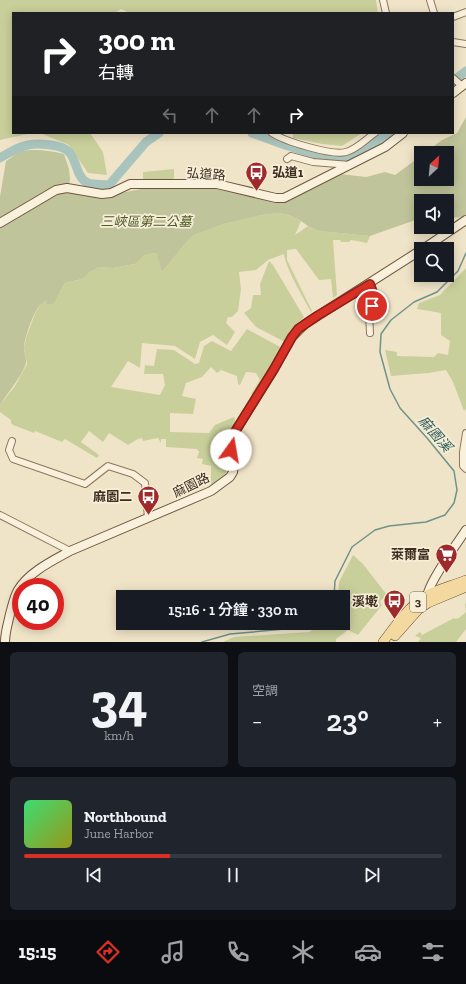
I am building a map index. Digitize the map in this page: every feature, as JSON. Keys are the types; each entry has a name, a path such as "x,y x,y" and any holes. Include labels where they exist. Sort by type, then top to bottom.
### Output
{"main road":[{"name":"3","path":"383,642 401,619 417,603 466,580"},
{"name":"3","path":"390,642 427,599 466,587"}],"street":[{"path":"383,0 386,12"},
{"path":"430,0 434,12"},
{"path":"454,17 466,12"},
{"path":"454,42 466,44"},
{"path":"454,92 462,84"},
{"path":"275,134 306,146 328,151 345,152 352,150 374,134"},
{"name":"弘道路","path":"0,223 56,190 67,188 102,194 111,193 130,184 217,184 276,198 284,198 385,147 402,134"},
{"path":"287,159 291,156 313,162 350,165"},
{"name":"麻園路","path":"434,242 466,220"},
{"name":"麻園路","path":"5,642 6,629 18,590 34,573 70,551 211,491 230,477 233,472 234,465 230,444 233,435 292,337 305,324 414,255"},
{"path":"370,284 375,298 369,314 370,333"},
{"path":"466,433 463,452 463,466 466,469"},
{"path":"12,441 9,450 14,459 85,484 108,466 134,474 145,483 148,518"},
{"path":"0,514 70,551"},
{"path":"427,599 433,581 466,530"}],"green space":[{"path":"0,0 376,0 378,12 128,12 121,9 116,12 12,12 12,134 27,134 0,140"},
{"name":"三峽區第二公墓","path":"466,117 466,217 454,218 454,194 414,194 414,220 370,236 319,231 289,215 278,213 262,215 224,224 194,235 162,272 156,253 145,255 135,264 113,268 99,267 82,279 65,283 53,304 47,304 46,300 38,308 31,321 25,342 24,347 26,364 20,376 0,405 0,197 6,161 17,153 35,150 64,154 69,169 70,179 68,193 74,191 101,197 151,187 224,188 255,197 282,202 340,174 366,177 385,172 395,175 414,161 414,186 454,186 454,146 434,146 442,140 457,133"},
{"path":"42,134 91,134 103,152 107,175 88,173 69,145"},
{"path":"293,134 360,134 342,146 322,144 293,138"},
{"path":"174,169 174,179 143,180 143,172"},
{"path":"278,213 289,215 301,221 295,235 308,226 319,231 370,236 367,243 351,240 349,242 341,242 340,240 333,240 337,295 333,298 331,279 319,280 296,249 287,250 287,260 312,311 311,312 291,275 284,254 268,260 256,270 239,272 241,289 238,311 232,317 228,317 226,323 235,332 227,345 213,335 200,342 195,359 175,346 142,343 140,368 128,361 111,387 160,395 165,385 163,374 144,374 145,365 154,366 157,349 174,350 195,364 199,363 204,346 212,341 231,351 247,329 282,348 254,396 251,394 260,380 256,373 246,372 240,385 238,384 237,376 221,370 217,373 211,367 202,377 186,383 182,396 196,399 193,414 170,413 170,432 209,433 215,425 234,417 236,423 226,444 229,457 228,468 226,473 218,481 211,485 211,466 202,464 203,459 197,458 199,452 197,449 166,447 166,439 161,439 161,443 158,438 143,441 142,438 128,445 109,433 103,442 89,431 81,442 99,455 97,458 65,439 62,442 35,431 34,433 13,425 11,420 0,412 0,405 15,386 27,364 24,347 35,314 42,302 60,292 65,283 82,279 99,267 113,268 135,264 145,255 156,253 162,272 194,235 224,224 262,215"},
{"path":"269,261 273,265 304,317 297,324 285,342 256,327 244,313 251,308 253,295 261,295 260,284"},
{"path":"466,268 466,409 464,411 453,382 446,370 391,376 385,350 397,352 397,356 434,357 438,353 448,355 450,341 441,335 441,313 417,309 419,303 440,295"},
{"path":"353,555 363,564 387,595 380,601 382,605 358,635 348,630 350,630 350,590 338,590 339,582"},
{"path":"466,612 466,629 456,642 418,642 421,638 415,636 420,632 422,635 454,618 459,618"},
{"path":"312,630 348,630 336,639 336,642 223,642 234,637 309,632"}],"waterway":[{"path":"454,80 466,71"},
{"path":"0,158 10,152 28,145 43,144 61,147 66,149 72,155 84,181 90,184 109,185 146,142 158,134"},
{"path":"255,134 329,159 351,158 388,134"},
{"name":"麻園溪","path":"334,590 335,581 352,547 375,530 389,526 426,522 445,515 454,503 457,490 454,471 400,408 390,389 380,352 381,334 391,320 414,302 437,292 458,271 466,253"},
{"name":"麻園溪","path":"202,642 230,634 274,630"}],"place":[{"name":"弘道1","path":"257,192"},
{"name":"麻園二","path":"148,516"},
{"name":"萊爾富","path":"446,574"},
{"name":"溪墘","path":"394,620"}],"route":[{"path":"231,450 230,444 233,435 298,329 370,284 375,298 372,306"}]}
